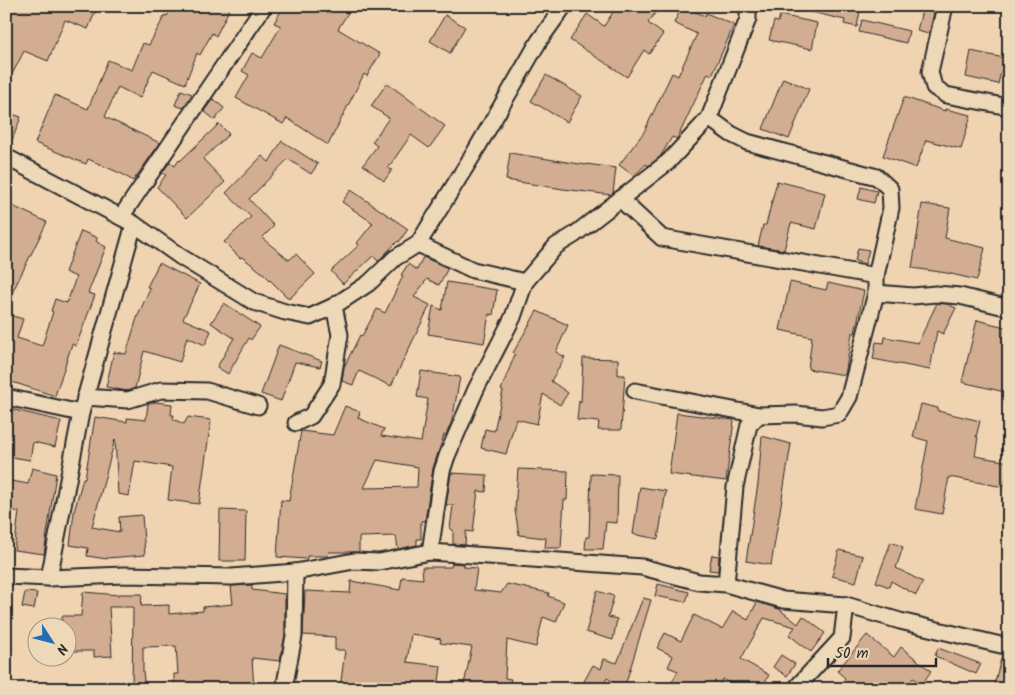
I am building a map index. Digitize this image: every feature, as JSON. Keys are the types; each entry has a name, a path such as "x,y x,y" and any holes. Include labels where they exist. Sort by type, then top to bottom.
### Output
{"street":[{"path":"49,578 81,413 128,220 264,6"},
{"path":"6,157 128,220 254,302 285,312 310,317 334,306 369,283 395,258 418,244 473,155 539,41 564,6"},
{"path":"430,552 442,471 447,456 476,389 513,317 525,282 556,246 668,162 709,118 748,19 748,6"},
{"path":"945,6 930,72 934,87 946,95 1009,107"},
{"path":"635,391 759,415 796,414 822,417 839,414 849,397 876,293 876,276 891,208 890,189 876,178 747,142 730,134 709,118"},
{"path":"620,199 662,238 876,276"},
{"path":"418,244 473,270 525,282"},
{"path":"876,293 914,296 936,294 960,296 1009,308"},
{"path":"296,423 311,416 332,384 340,335 334,306"},
{"path":"85,397 128,400 161,390 207,391 258,406"},
{"path":"6,397 81,413"},
{"path":"726,584 735,487 749,425 759,415"},
{"path":"6,576 49,578 124,576 232,577 295,572 354,561 379,562 430,552 642,567 699,582 726,584 783,600 846,605 900,621 1009,647"},
{"path":"284,689 294,636 295,572"},
{"path":"795,689 842,638 846,605"}],"building":[{"path":"6,6 85,6 96,10 88,29 65,20 48,61 24,51 6,86"},
{"path":"173,6 231,6 216,36 212,33 200,55 197,53 185,84 153,70 140,98 118,87 105,117 160,143 133,181 88,159 86,164 35,143 55,95 88,109 108,60 132,70 143,43 149,45 165,15 167,16"},
{"path":"284,6 352,6 338,29 380,54 367,76 364,74 328,145 287,118 283,124 236,98 249,75 242,71 252,53 262,58 281,26 274,23"},
{"path":"617,6 660,6 648,23 663,34 649,54 644,50 627,77 570,40 587,14 604,26"},
{"path":"682,6 705,16 706,13 734,25 712,75 708,73 677,139 672,137 660,157 648,166 646,164 634,176 619,165 644,132 672,73 678,76 697,34 674,23"},
{"path":"807,6 861,6 857,27 844,24 845,20 807,11"},
{"path":"922,10 934,13 929,34 917,31"},
{"path":"445,15 465,27 450,53 430,41"},
{"path":"780,15 817,23 812,49 769,40 774,21 778,22"},
{"path":"862,20 909,31 906,43 859,32"},
{"path":"971,51 1004,58 998,84 966,77"},
{"path":"546,75 582,96 567,122 531,101"},
{"path":"783,78 809,89 789,139 763,129"},
{"path":"387,83 445,126 429,148 411,135 388,168 392,170 384,181 363,165 377,146 372,142 389,118 371,106"},
{"path":"181,90 192,94 183,108 175,105"},
{"path":"904,97 945,111 945,109 971,115 961,149 926,140 916,168 883,156"},
{"path":"213,99 224,108 215,120 204,111"},
{"path":"6,112 21,117 9,148 6,148"},
{"path":"219,124 229,134 203,159 225,182 187,218 157,187 166,175 162,173 170,162 175,166 179,160"},
{"path":"282,141 318,164 311,174 288,159 249,199 274,226 262,238 289,260 296,254 315,274 289,299 264,274 242,257 240,258 224,242 251,217 226,193 262,156 269,162"},
{"path":"510,153 616,168 613,193 611,195 506,180"},
{"path":"777,181 825,193 816,229 791,223 784,250 758,246 763,225 766,225"},
{"path":"861,187 877,191 874,203 858,199"},
{"path":"351,190 408,229 399,242 378,261 373,256 343,284 331,271 359,245 357,243 373,223 342,202"},
{"path":"6,203 47,222 6,305"},
{"path":"922,204 950,208 945,238 985,248 977,280 912,268"},
{"path":"81,231 98,238 97,242 106,247 88,293 95,295 76,346 72,344 55,396 6,380 6,314 23,319 17,338 42,346 53,312 51,311 55,299 67,303 76,277 65,272"},
{"path":"858,248 869,250 865,264 855,261"},
{"path":"423,257 448,268 439,285 427,279 414,297 430,305 391,386 359,371 353,385 342,381 344,367 360,335 362,336 377,309 385,313 403,276 401,275 408,264 417,270"},
{"path":"159,263 200,284 183,319 211,331 205,345 187,337 180,362 144,351 135,388 127,391 106,387 114,352 126,354 137,318 150,288 147,287"},
{"path":"447,282 497,290 493,315 489,314 484,343 428,334 433,306 442,310"},
{"path":"790,282 826,290 828,283 864,291 855,333 852,333 845,375 808,369 812,337 780,330"},
{"path":"224,303 260,327 251,340 249,338 228,374 217,367 234,338 211,323"},
{"path":"937,303 947,304 956,308 943,334 937,331 930,370 873,359 876,342 884,343 885,337 918,343"},
{"path":"537,311 568,325 556,352 565,357 551,381 568,393 560,405 543,394 537,424 516,419 506,454 481,448 485,429 494,431 503,391 501,390 515,354 513,353"},
{"path":"977,320 1009,328 1009,393 962,382"},
{"path":"279,345 322,361 320,367 295,362 281,401 261,394"},
{"path":"583,358 618,359 618,375 625,375 621,430 598,430 599,422 577,420 579,400 581,402"},
{"path":"421,371 460,377 452,421 446,435 444,435 433,468 425,521 421,521 421,539 417,539 417,545 398,549 396,536 359,537 359,552 329,552 328,556 307,556 307,559 277,557 281,500 289,501 301,431 333,435 345,406 360,412 358,418 384,429 381,436 421,442 428,399 417,397","holes":["377,460 418,467 417,487 364,488"]},
{"path":"155,402 172,404 171,415 174,415 173,419 184,424 188,417 211,420 199,504 168,500 172,467 135,461 129,496 118,494 115,439 92,527 120,532 119,517 142,515 145,555 107,559 87,556 88,548 70,545 74,512 83,478 85,478 95,417 127,422 127,418 146,420 148,404"},
{"path":"921,404 938,408 938,411 980,421 976,437 978,437 975,456 1009,462 1004,487 949,477 942,514 915,509 928,441 913,437"},
{"path":"6,408 61,421 55,447 33,442 30,460 6,456"},
{"path":"677,413 734,420 726,481 669,474"},
{"path":"762,436 791,444 771,565 746,561 758,484"},
{"path":"32,468 56,474 44,554 14,550 19,512 6,509 6,480 28,484"},
{"path":"518,469 568,471 567,500 564,500 561,548 545,548 546,538 519,535 515,510"},
{"path":"451,473 487,475 486,492 478,491 473,532 466,531 465,545 453,544 453,530 450,529 453,505 446,505"},
{"path":"591,474 618,475 617,523 606,522 603,549 585,549 586,537 589,537"},
{"path":"640,487 666,491 658,539 633,534"},
{"path":"220,510 246,511 245,561 219,561"},
{"path":"891,542 903,547 896,568 923,582 916,595 891,581 889,587 876,582"},
{"path":"839,550 863,556 856,582 832,576"},
{"path":"712,555 719,556 718,571 709,570"},
{"path":"452,563 464,564 464,567 477,568 474,590 501,593 507,584 549,593 548,596 564,602 556,622 543,617 536,647 507,640 505,678 511,679 508,689 463,689 472,647 440,643 441,639 411,634 407,662 441,666 438,689 390,689 355,684 355,689 340,689 345,650 335,650 335,637 303,635 305,591 350,593 351,581 400,590 402,577 423,579 422,567 451,567"},
{"path":"658,584 689,592 686,602 655,596"},
{"path":"252,585 252,590 285,594 285,635 280,661 252,658 254,689 174,689 174,674 178,674 176,646 143,647 145,689 132,689 133,607 109,607 112,656 94,657 94,651 78,651 78,618 62,618 62,616 81,616 83,592 119,595 142,594 141,606 169,605 169,614 203,611 203,607 233,604 231,586"},
{"path":"597,591 614,596 608,617 617,619 613,640 586,632"},
{"path":"25,592 37,593 34,609 22,607"},
{"path":"643,598 651,600 624,689 607,678 601,689 590,689 582,685 593,665 601,669 604,659 617,663"},
{"path":"757,602 779,609 798,624 803,616 825,633 811,652 789,635 795,627 764,618 741,659 769,675 761,689 740,689 723,679 716,689 668,689 678,671 668,667 673,656 657,648 665,633 681,641 694,615 722,629 733,611 748,620"},
{"path":"867,635 894,657 901,647 931,671 922,684 913,678 904,689 838,689 845,678 837,671"},
{"path":"938,648 981,664 976,674 935,656"},
{"path":"781,655 795,664 787,676 773,667"},
{"path":"1002,655 1009,656 1009,689 993,689"}]}
